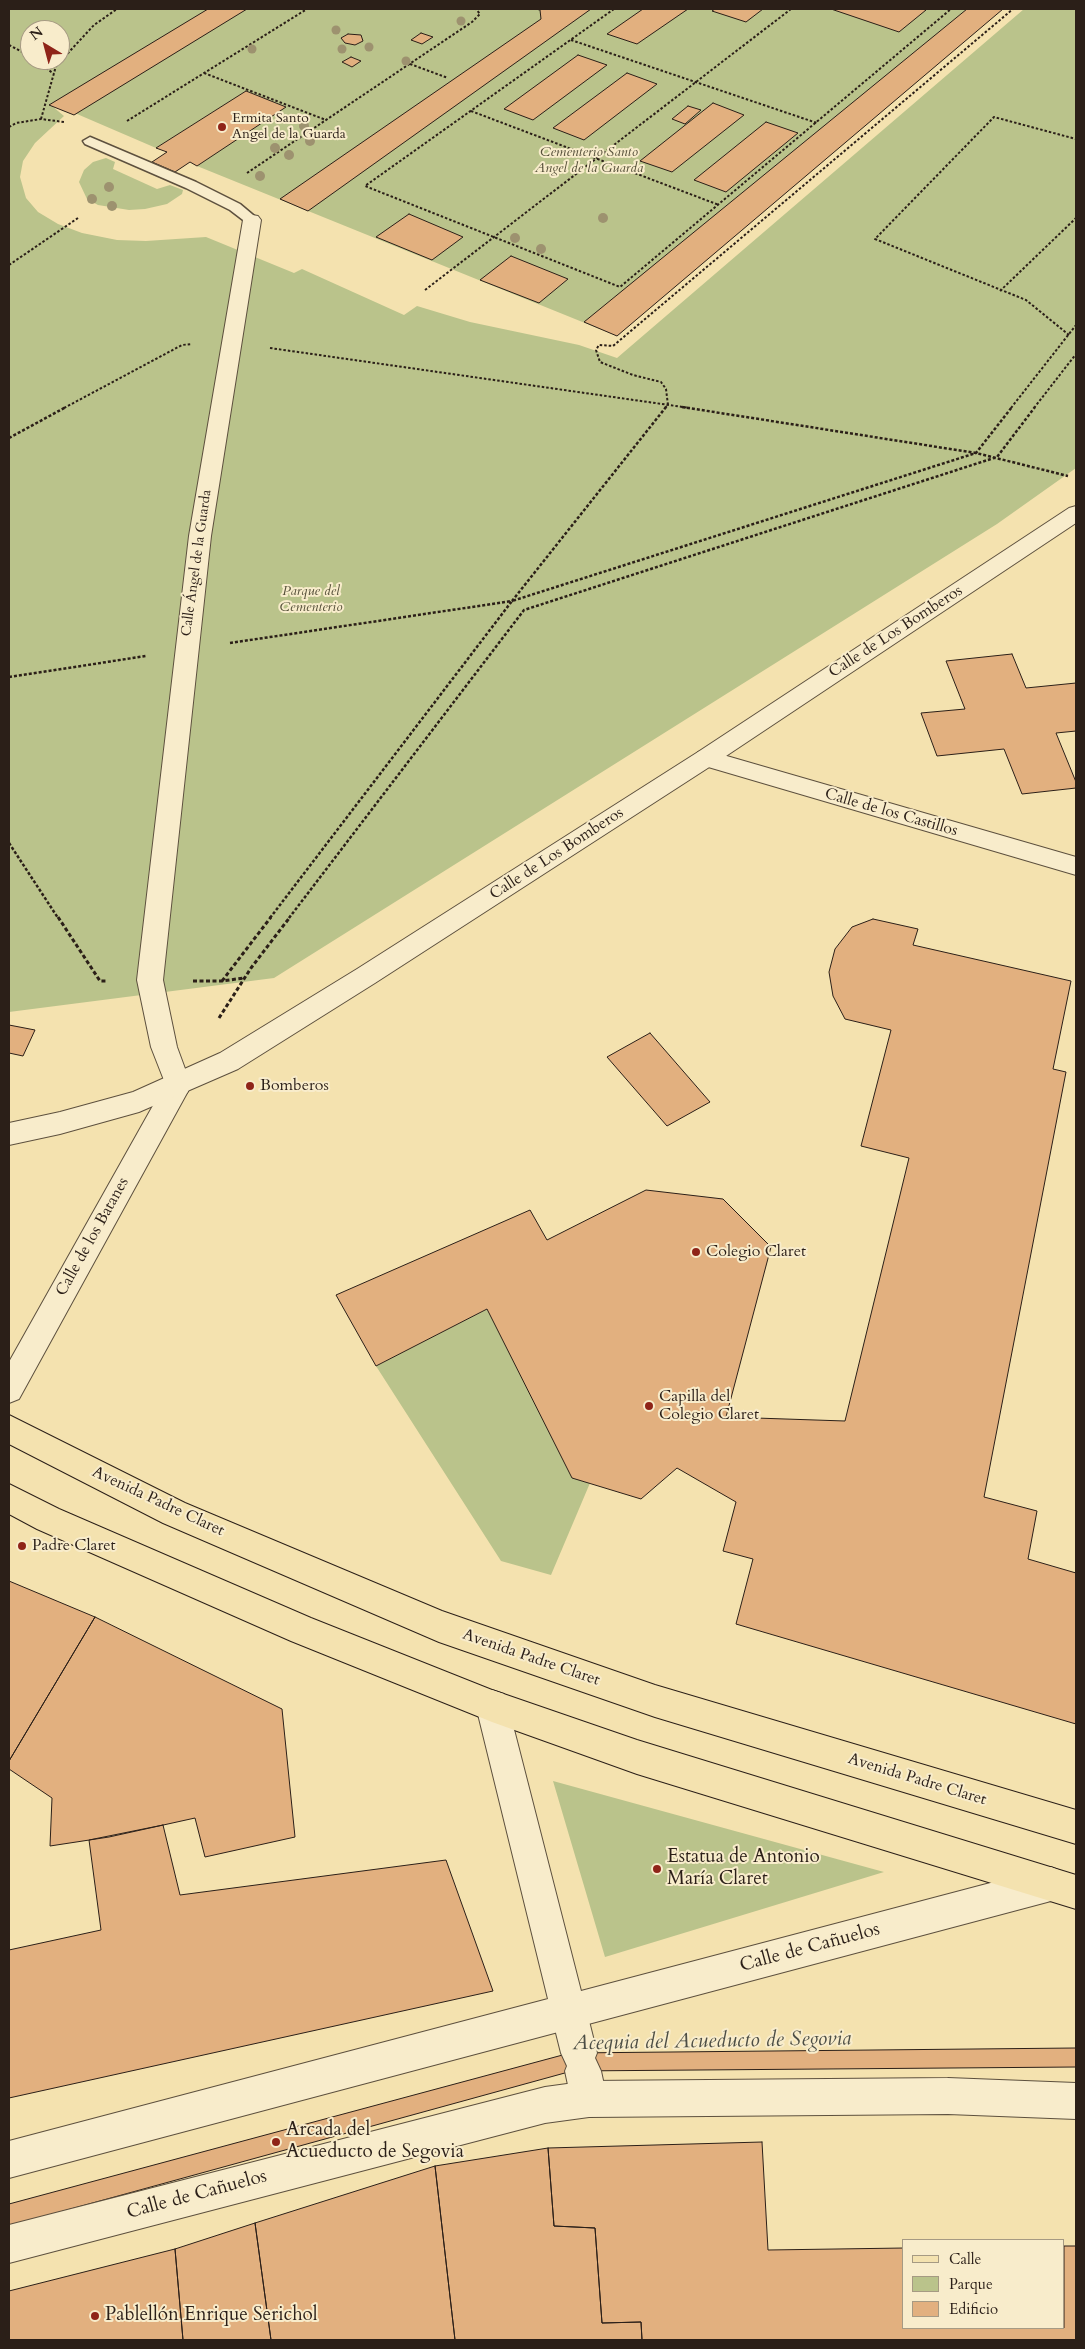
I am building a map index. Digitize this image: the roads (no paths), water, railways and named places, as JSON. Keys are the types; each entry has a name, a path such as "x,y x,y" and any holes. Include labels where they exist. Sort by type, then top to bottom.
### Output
{"main road":[{"name":"Avenida Padre Claret","path":"9,1429 174,1513 439,1626 655,1701 1076,1827"},
{"path":"9,1498 48,1519 302,1630 492,1706 646,1760 1063,1888"}],"street":[{"name":"Calle Ángel de la Guarda","path":"178,1085 164,1047 150,980 198,555 252,220"},
{"name":"Calle de Los Bomberos","path":"9,1134 60,1123 139,1101 229,1061 366,976 706,758 1076,513"},
{"name":"Calle de los Castillos","path":"706,758 1076,866"},
{"name":"Calle de los Batanes","path":"9,1390 178,1085"},
{"path":"492,1706 584,2074"},
{"name":"Calle de Cañuelos","path":"9,2160 569,2013 1063,1888"},
{"name":"Calle de Cañuelos","path":"9,2244 545,2104 584,2074 948,2096 1076,2101"}],"lane":[{"name":"Calle Ángel de la Guarda","path":"90,141 191,185 235,208 252,220"}],"place":[{"name":"Ermita Santo Angel de la Guarda","path":"222,127"},
{"name":"Bomberos","path":"250,1086"},
{"name":"Colegio Claret","path":"696,1252"},
{"name":"Capilla del Colegio Claret","path":"649,1406"},
{"name":"Padre Claret","path":"22,1546"},
{"name":"Estatua de Antonio María Claret","path":"657,1869"},
{"name":"Arcada del Acueducto de Segovia","path":"276,2142"},
{"name":"Pablellón Enrique Serichol","path":"95,2316"}],"park label":[{"name":"Cementerio Santo Angel de la Guarda","path":"589,162"},
{"name":"Parque del Cementerio","path":"311,600"}],"water label":[{"name":"Acequia del Acueducto de Segovia","path":"712,2042"}]}
